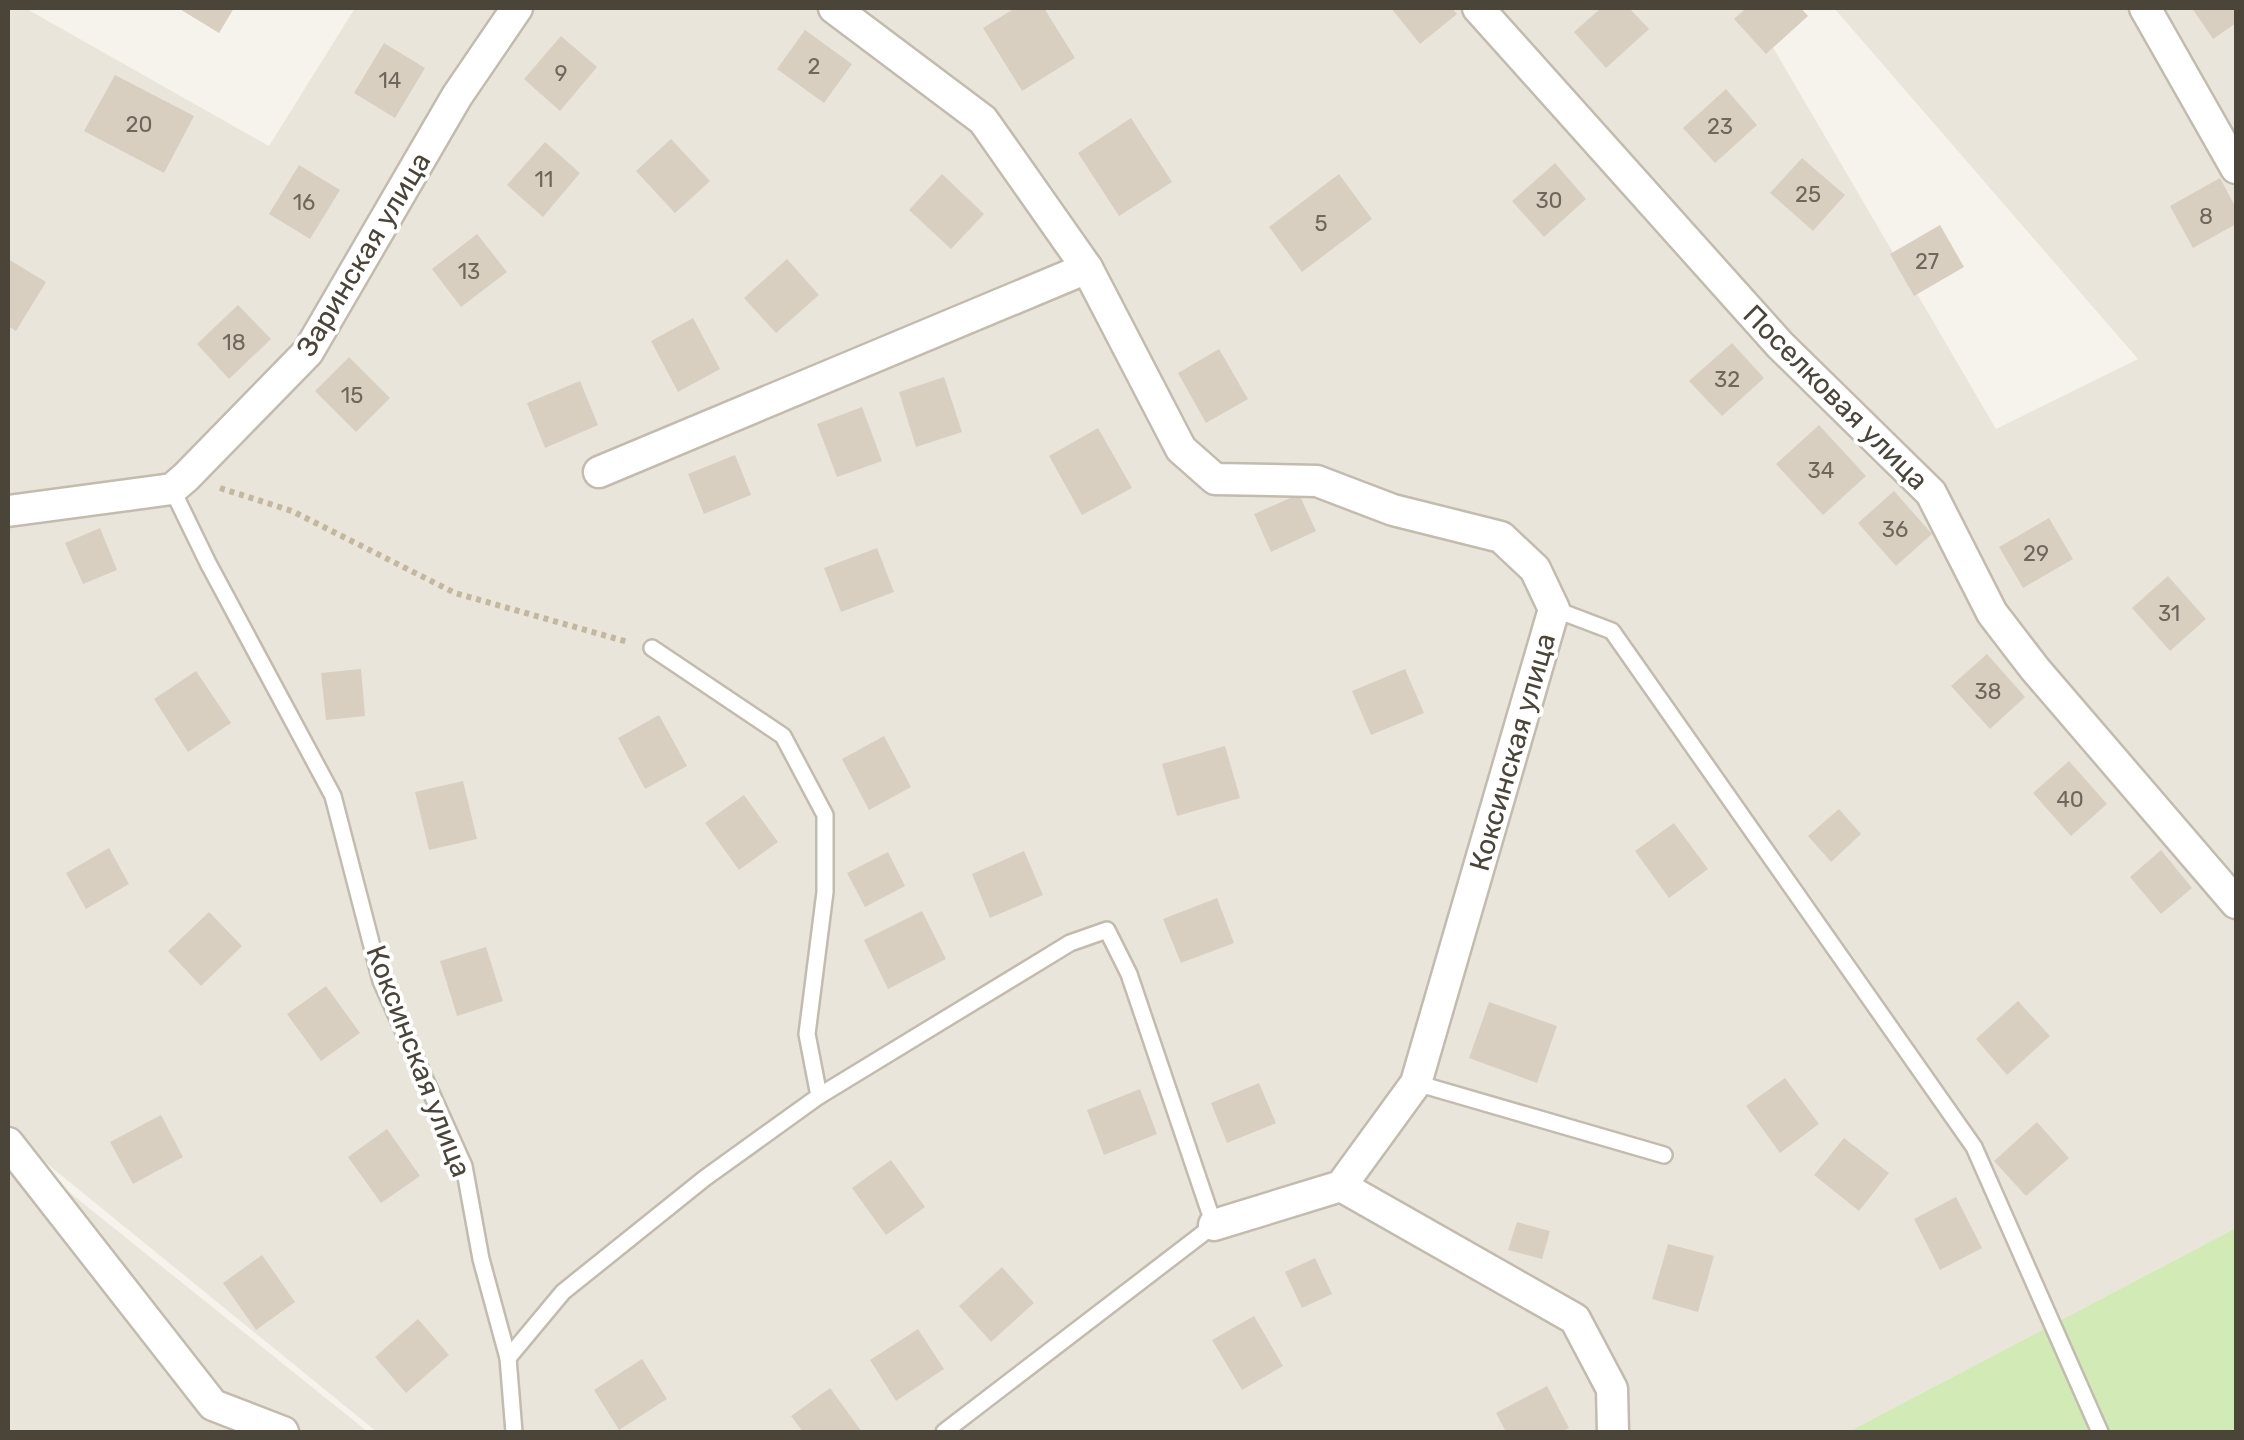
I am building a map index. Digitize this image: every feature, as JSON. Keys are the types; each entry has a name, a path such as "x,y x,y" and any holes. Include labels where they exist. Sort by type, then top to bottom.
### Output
{"street":[{"name":"Заринская улица","path":"179,483 308,352 457,96 517,8"},
{"name":"Коксинская улица","path":"834,8 983,120 1087,268 1181,448 1216,480 1317,481 1393,510 1502,537 1536,569 1554,609 1416,1083 1341,1186"},
{"name":"Поселковая улица","path":"1478,8 1780,345 1931,493 1992,613 2035,669 2236,903"},
{"path":"2145,8 2236,168"},
{"path":"599,472 1087,268"},
{"path":"8,511 179,483"},
{"path":"8,1143 212,1405 284,1432"},
{"path":"1214,1225 1341,1186 1574,1319 1612,1390 1613,1432"}],"lane":[{"name":"Коксинская улица","path":"179,483 208,563 332,796 382,981 464,1166 481,1259 508,1358 514,1432"},
{"path":"1554,609 1612,630 1974,1147 2100,1432"},
{"path":"652,648 783,736 824,815 825,892 807,1034 819,1096"},
{"path":"508,1358 563,1292 705,1178 819,1096 1070,943 1107,930 1129,974 1214,1225 944,1432"},
{"path":"1416,1083 1664,1154"}],"path":[{"path":"179,483 292,511 455,593 652,648"}],"shaded area":[{"path":"8,8 25,8 269,146 355,8 1750,8 1996,429 2138,359 1834,8 2236,8 2236,1228 1848,1432 377,1432 8,1132"},
{"path":"8,1143 368,1432 8,1432"}],"green space":[{"path":"2236,1228 2236,1432 1848,1432"}],"building":[{"path":"178,8 234,8 219,33"},
{"path":"1015,8 1044,8 1075,58 1022,91 983,28"},
{"path":"1391,8 1452,8 1457,14 1420,44"},
{"path":"1601,8 1629,8 1649,29 1606,68 1574,32"},
{"path":"1746,8 1801,8 1808,16 1766,54 1734,19"},
{"path":"2192,8 2236,8 2236,23 2213,39"},
{"path":"805,30 852,64 824,103 777,69"},
{"path":"561,36 597,67 560,111 524,79"},
{"path":"384,43 425,68 395,118 354,93"},
{"path":"115,75 194,116 164,173 84,131"},
{"path":"1726,89 1757,125 1715,163 1683,128"},
{"path":"1131,118 1172,182 1119,216 1078,153"},
{"path":"671,139 710,181 675,213 636,171"},
{"path":"545,142 580,173 543,217 507,185"},
{"path":"1802,158 1845,195 1813,231 1770,193"},
{"path":"1555,163 1586,199 1544,237 1512,201"},
{"path":"299,165 340,190 310,239 269,214"},
{"path":"942,174 984,214 951,249 909,210"},
{"path":"1339,174 1372,219 1302,272 1269,227"},
{"path":"2220,178 2236,208 2236,224 2193,248 2170,206"},
{"path":"1940,225 1964,267 1914,296 1890,254"},
{"path":"477,234 507,272 461,307 432,269"},
{"path":"8,259 46,282 16,331 8,326"},
{"path":"787,259 819,295 776,333 744,298"},
{"path":"238,305 271,339 229,379 197,344"},
{"path":"693,318 720,369 678,392 651,341"},
{"path":"1732,343 1764,378 1722,416 1689,381"},
{"path":"1219,349 1248,399 1206,423 1178,373"},
{"path":"349,357 390,398 356,432 315,391"},
{"path":"944,377 962,432 916,447 899,392"},
{"path":"580,381 598,425 545,448 527,403"},
{"path":"862,407 882,461 837,477 817,424"},
{"path":"1819,425 1866,476 1823,515 1776,464"},
{"path":"1098,428 1132,488 1082,515 1049,456"},
{"path":"735,455 751,495 704,514 688,474"},
{"path":"1894,491 1932,534 1896,566 1858,523"},
{"path":"1299,494 1316,531 1271,552 1254,514"},
{"path":"2049,518 2073,559 2023,588 1999,547"},
{"path":"100,528 117,570 83,584 65,543"},
{"path":"877,548 894,592 841,612 824,568"},
{"path":"2168,576 2206,619 2170,651 2132,608"},
{"path":"1987,654 2025,697 1990,729 1951,686"},
{"path":"361,669 365,716 326,720 321,673"},
{"path":"1405,669 1424,713 1371,735 1352,691"},
{"path":"196,671 231,723 188,752 154,699"},
{"path":"659,715 687,766 645,789 618,738"},
{"path":"884,736 911,787 869,810 842,759"},
{"path":"1225,746 1240,798 1177,816 1162,764"},
{"path":"2069,761 2107,804 2071,836 2033,793"},
{"path":"463,781 477,839 429,850 415,792"},
{"path":"744,795 778,842 739,870 705,823"},
{"path":"1839,809 1861,834 1831,862 1808,836"},
{"path":"1674,823 1708,869 1669,898 1635,851"},
{"path":"109,848 129,884 86,909 66,873"},
{"path":"2161,850 2192,888 2161,914 2130,877"},
{"path":"1024,851 1043,895 990,918 972,874"},
{"path":"888,852 905,886 865,907 847,873"},
{"path":"1217,898 1234,943 1181,963 1163,919"},
{"path":"922,911 946,959 888,989 864,940"},
{"path":"209,912 242,946 201,986 168,951"},
{"path":"486,947 503,1001 457,1016 440,961"},
{"path":"326,986 360,1033 321,1061 287,1014"},
{"path":"2018,1001 2050,1036 2007,1075 1976,1039"},
{"path":"1489,1002 1557,1026 1537,1083 1469,1058"},
{"path":"1785,1078 1819,1124 1780,1153 1746,1106"},
{"path":"1259,1083 1276,1123 1227,1143 1211,1103"},
{"path":"1140,1089 1157,1134 1104,1155 1087,1110"},
{"path":"161,1115 183,1157 133,1184 110,1142"},
{"path":"2037,1122 2069,1158 2026,1196 1994,1161"},
{"path":"387,1129 420,1176 381,1203 348,1157"},
{"path":"1844,1138 1889,1173 1859,1211 1814,1175"},
{"path":"891,1160 925,1207 886,1235 852,1188"},
{"path":"1956,1197 1982,1248 1940,1270 1914,1219"},
{"path":"1517,1222 1550,1231 1542,1259 1508,1250"},
{"path":"1668,1244 1714,1256 1698,1312 1652,1299"},
{"path":"262,1255 295,1302 256,1330 223,1283"},
{"path":"1315,1258 1332,1294 1302,1308 1285,1272"},
{"path":"1002,1267 1034,1303 991,1342 959,1306"},
{"path":"1254,1316 1283,1366 1242,1390 1212,1340"},
{"path":"418,1319 449,1355 406,1393 375,1357"},
{"path":"918,1329 944,1369 896,1401 870,1360"},
{"path":"642,1359 667,1399 619,1430 594,1390"},
{"path":"1547,1386 1569,1428 1561,1432 1506,1432 1496,1413"},
{"path":"830,1388 862,1432 803,1432 791,1416"}]}
